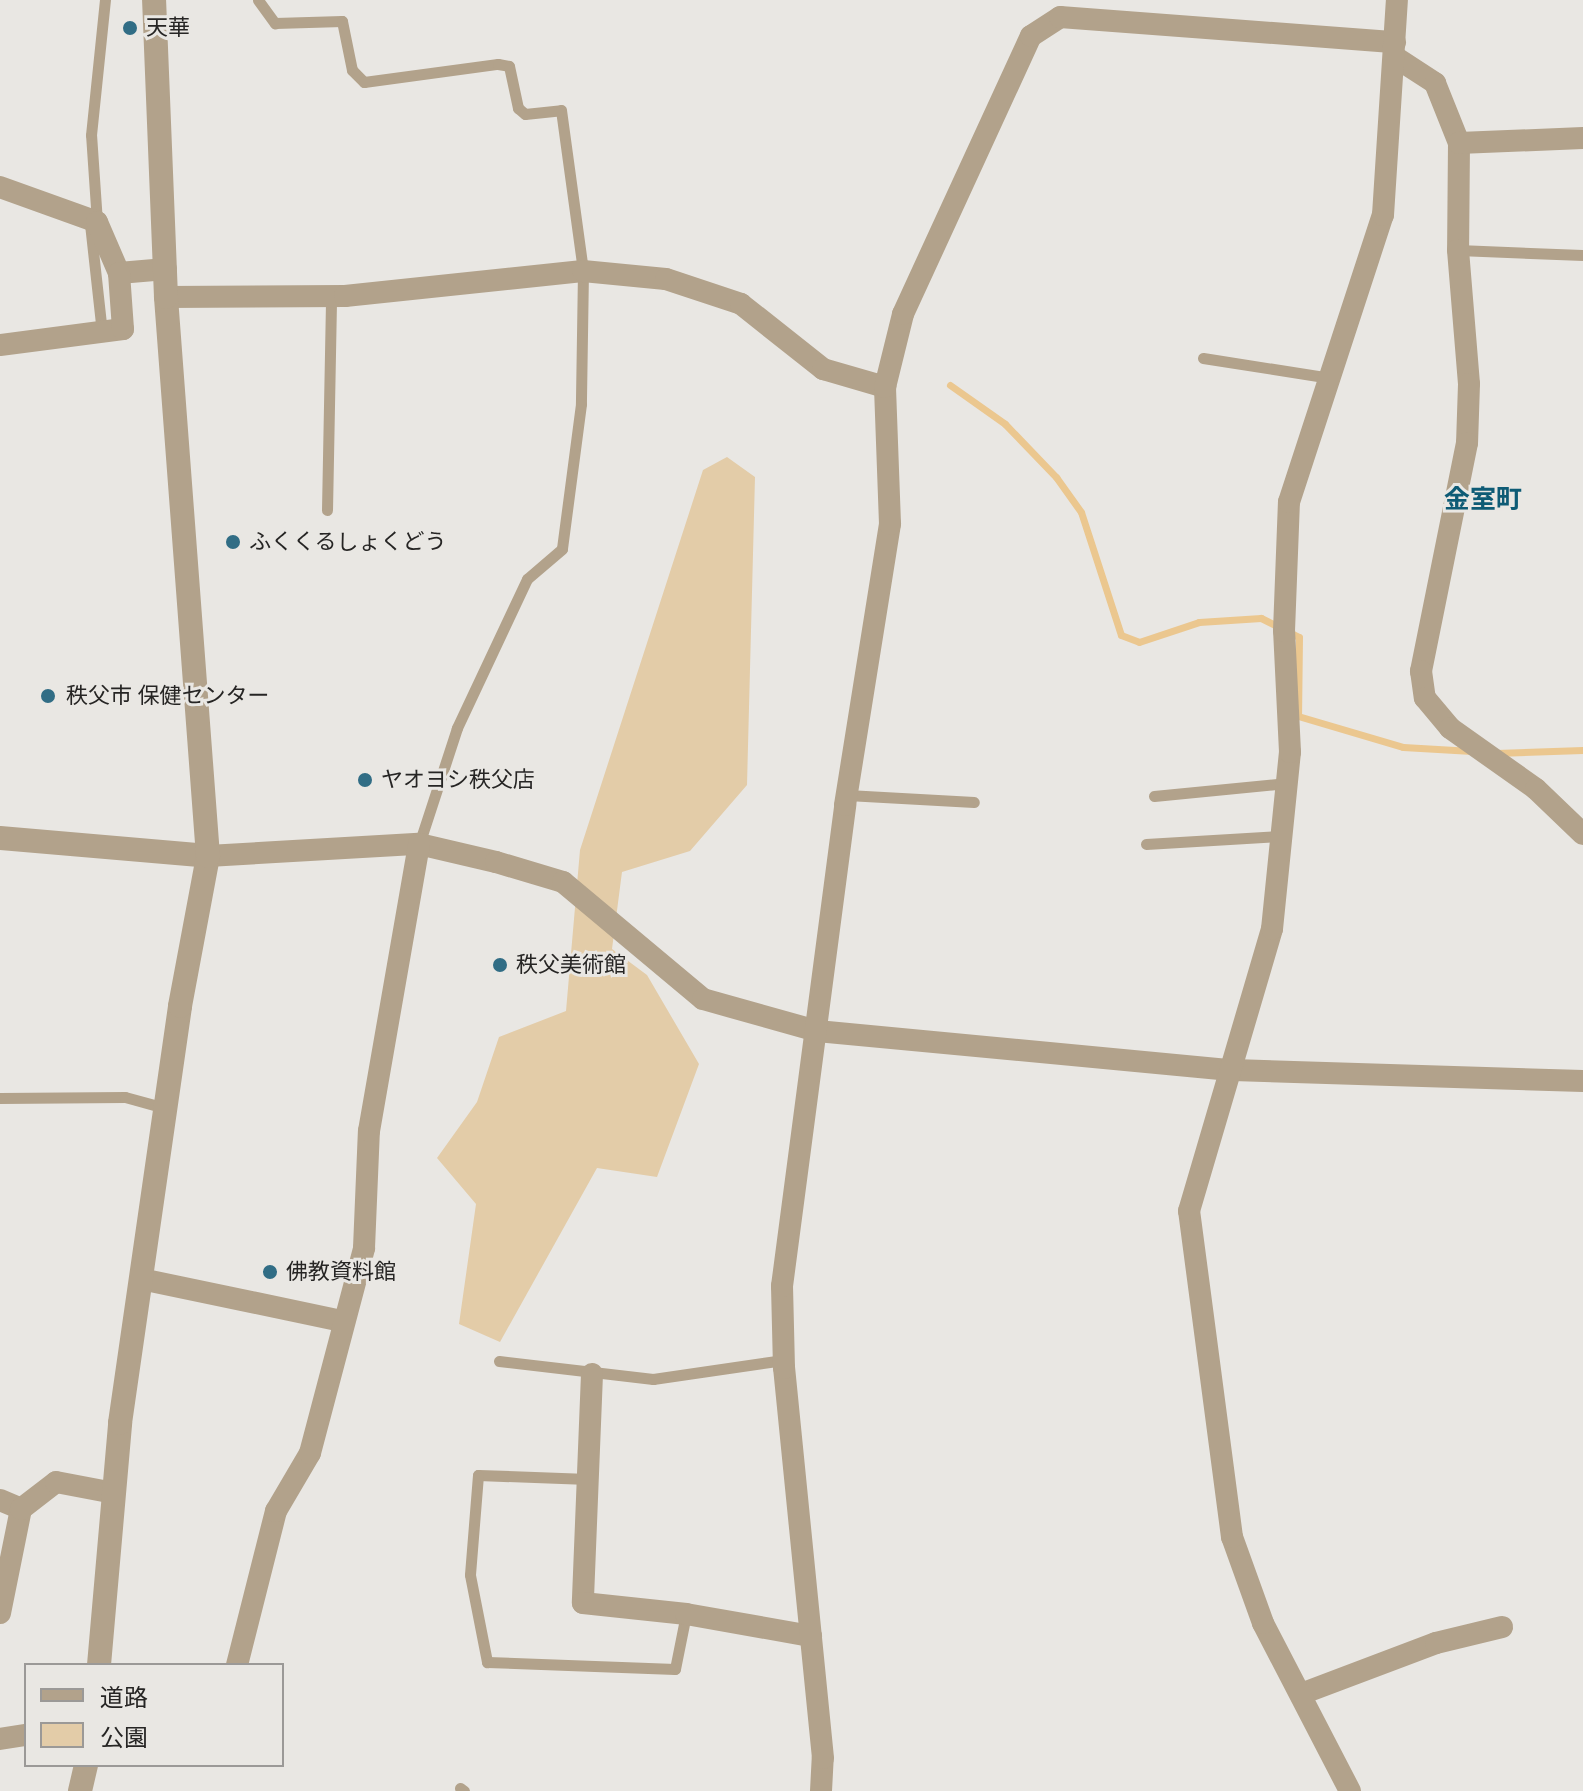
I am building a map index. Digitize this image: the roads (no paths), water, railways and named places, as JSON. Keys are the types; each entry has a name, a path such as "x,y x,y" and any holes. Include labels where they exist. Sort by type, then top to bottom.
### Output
{"street":[{"path":"99,1663 114,1493 141,1279 208,856 166,297 154,0"},
{"path":"1350,1791 1263,1623 1232,1537 1189,1211 1272,929 1287,783 1289,502 1383,215 1397,0"},
{"path":"821,1791 823,1758 784,1360 782,1286 847,795 890,524 885,387 903,314 1031,36 1060,9 1395,49 1435,83 1459,143 1458,250 1469,384 1467,443 1421,671 1425,698 1450,728 1536,789 1583,834"},
{"path":"1459,143 1583,138"},
{"path":"0,187 93,221 119,273 123,329 0,345"},
{"path":"119,273 166,269"},
{"path":"166,297 331,297 583,271 666,279 741,304 823,369 885,387"},
{"path":"0,838 208,856 419,844 563,882 703,999 817,1031 1233,1070 1583,1081"},
{"path":"238,1663 276,1511 310,1453 342,1321 364,1248 369,1131 419,844"},
{"path":"141,1279 342,1321"},
{"path":"592,1374 583,1603 686,1614 811,1636"},
{"path":"0,1613 10,1504 56,1482 114,1493"},
{"path":"1301,1694 1436,1643 1502,1627"},
{"path":"0,1739 24,1735"},
{"path":"80,1791 86,1767"}],"lane":[{"path":"102,332 93,221 91,135 105,0"},
{"path":"258,0 275,23 342,21 352,70 364,82 509,66 518,108 525,114 561,110 583,271 581,404 562,549 527,579 457,728 419,844"},
{"path":"1458,250 1583,255"},
{"path":"327,510 331,297"},
{"path":"1203,358 1330,378"},
{"path":"1154,796 1287,783"},
{"path":"847,795 974,802"},
{"path":"1146,844 1281,836"},
{"path":"0,1098 125,1097 166,1108"},
{"path":"499,1361 653,1379 784,1360"},
{"path":"588,1479 478,1475 470,1575 487,1662 675,1669 686,1614"}],"waterway":[{"path":"950,385 1005,424 1056,477 1081,512 1121,635 1139,642 1199,622 1261,618 1299,637 1298,716 1403,747 1472,751"},
{"path":"1496,753 1583,750"}],"place":[{"name":"天華","path":"130,28"},
{"name":"ふくくるしょくどう","path":"233,542"},
{"name":"秩父市 保健センター","path":"48,696"},
{"name":"ヤオヨシ秩父店","path":"365,780"},
{"name":"秩父美術館","path":"500,965"},
{"name":"佛教資料館","path":"270,1272"}],"district":[{"name":"金室町","path":"1483,500"}]}
